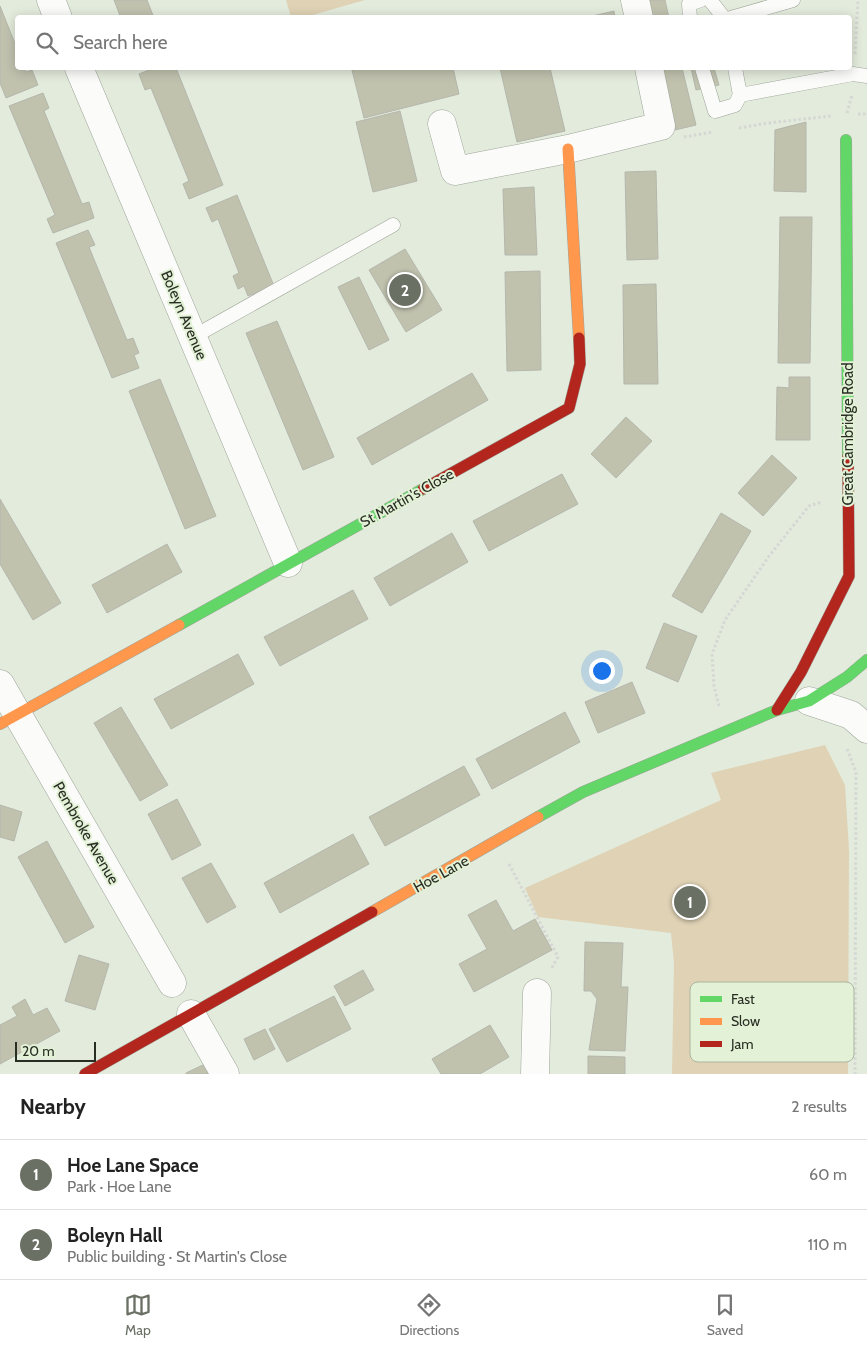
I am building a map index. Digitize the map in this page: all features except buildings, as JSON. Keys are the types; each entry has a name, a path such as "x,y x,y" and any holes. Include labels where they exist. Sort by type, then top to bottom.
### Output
{"street":[{"path":"51,0 57,15"},
{"path":"635,0 638,15"},
{"name":"Boleyn Avenue","path":"80,70 288,563"},
{"path":"442,124 455,171 568,149 661,126 649,70"},
{"name":"Great Cambridge Road","path":"777,710 801,672 849,576 846,140"},
{"name":"St Martin's Close","path":"9,719 568,408 580,364 568,149"},
{"name":"Hoe Lane","path":"85,1074 498,842 582,792 777,710 809,701 847,678 867,660"},
{"name":"Pembroke Avenue","path":"0,684 9,719 172,983"},
{"path":"809,701 851,715 867,728"},
{"path":"535,1074 536,993"},
{"path":"191,1014 225,1074"}],"lane":[{"path":"690,15 689,4 701,0"},
{"path":"710,0 722,15"},
{"path":"740,15 793,0"},
{"path":"703,70 715,111 735,105 740,95 735,70"},
{"path":"740,95 854,74 867,76"},
{"path":"193,338 393,225"}],"path":[{"path":"855,61 858,0"},
{"path":"852,95 846,115 867,114"},
{"path":"730,129 838,116"},
{"path":"661,126 666,141 721,131"},
{"path":"725,732 714,686 712,654 726,620 769,556 809,506 848,493"},
{"path":"854,1074 856,772"},
{"path":"498,842 558,957 536,993"}],"shaded area":[{"path":"286,0 365,0 312,15 290,15"},
{"path":"825,745 845,785 849,850 848,982 690,982 690,1062 848,1062 848,1074 672,1074 674,963 671,933 538,917 525,888 721,800 711,773"}],"traffic: fast":[{"path":"846,140 848,456"},
{"path":"179,625 423,489"},
{"path":"538,817 583,792 777,710 809,701 847,677 867,660"}],"traffic: slow":[{"path":"568,149 579,338"},
{"path":"0,724 179,625"},
{"path":"372,912 538,817"}],"traffic: jam":[{"path":"423,489 569,408 580,364 579,338"},
{"path":"777,710 801,672 849,576 848,456"},
{"path":"85,1074 372,912"}],"place":[{"name":"Boleyn Hall","path":"405,290"},
{"name":"Hoe Lane Space","path":"690,902"}]}
